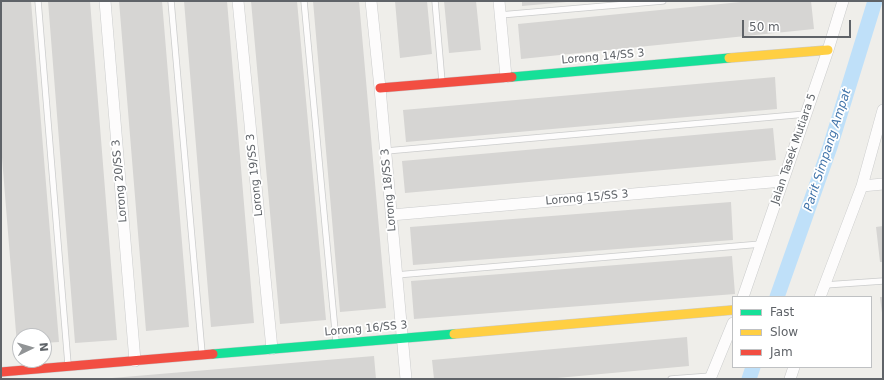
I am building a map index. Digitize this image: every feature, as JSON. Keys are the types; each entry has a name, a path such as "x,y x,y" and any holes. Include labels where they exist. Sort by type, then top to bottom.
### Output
{"street":[{"name":"Lorong 20/SS 3","path":"106,1 136,361"},
{"name":"Lorong 19/SS 3","path":"238,1 272,349"},
{"name":"Lorong 18/SS 3","path":"372,1 406,379"},
{"path":"498,1 506,77"},
{"name":"Jalan Tasek Mutiara 5","path":"743,296 828,50 843,1"},
{"name":"Lorong 14/SS 3","path":"380,88 828,50"},
{"path":"820,296 862,186 881,124 883,110"},
{"name":"Lorong 15/SS 3","path":"391,215 783,181"},
{"path":"862,186 883,184"},
{"name":"Lorong 16/SS 3","path":"1,372 732,310"},
{"path":"711,377 732,325"},
{"path":"790,379 794,368"}],"lane":[{"path":"38,1 68,366"},
{"path":"171,1 202,355"},
{"path":"304,1 336,344"},
{"path":"435,1 442,82"},
{"path":"500,16 663,1"},
{"path":"386,151 806,114"},
{"path":"396,275 761,244"},
{"path":"825,285 883,281"},
{"path":"671,379 711,377"}],"building":[{"path":"1,1 31,1 59,342 52,342 52,328 16,328 1,145"},
{"path":"48,1 90,1 117,340 75,343"},
{"path":"119,1 162,1 189,327 146,331"},
{"path":"184,1 227,1 254,323 211,327"},
{"path":"251,1 297,1 326,320 280,324"},
{"path":"313,1 359,1 386,308 340,312"},
{"path":"395,1 427,1 432,54 400,58"},
{"path":"444,1 476,1 481,50 449,53"},
{"path":"522,1 567,1 567,2 522,6"},
{"path":"751,1 811,1 814,29 521,59 518,24"},
{"path":"775,77 777,109 406,142 403,110"},
{"path":"773,128 776,160 405,193 402,161"},
{"path":"731,202 733,240 413,265 410,227"},
{"path":"883,226 883,262 880,262 876,227"},
{"path":"732,256 735,294 414,319 411,281"},
{"path":"880,297 883,297 883,313 882,313"},
{"path":"687,337 689,366 546,379 434,379 432,360"},
{"path":"374,356 376,379 112,379 112,378"}],"waterway":[{"name":"Parit Simpang Ampat","path":"777,296 830,147 875,1"},
{"name":"Parit Simpang Ampat","path":"749,379 753,368"}],"traffic: fast":[{"path":"512,77 729,58"},
{"path":"213,354 454,334"}],"traffic: slow":[{"path":"729,58 828,50"},
{"path":"454,334 732,310"}],"traffic: jam":[{"path":"380,88 512,77"},
{"path":"1,372 213,354"}]}
